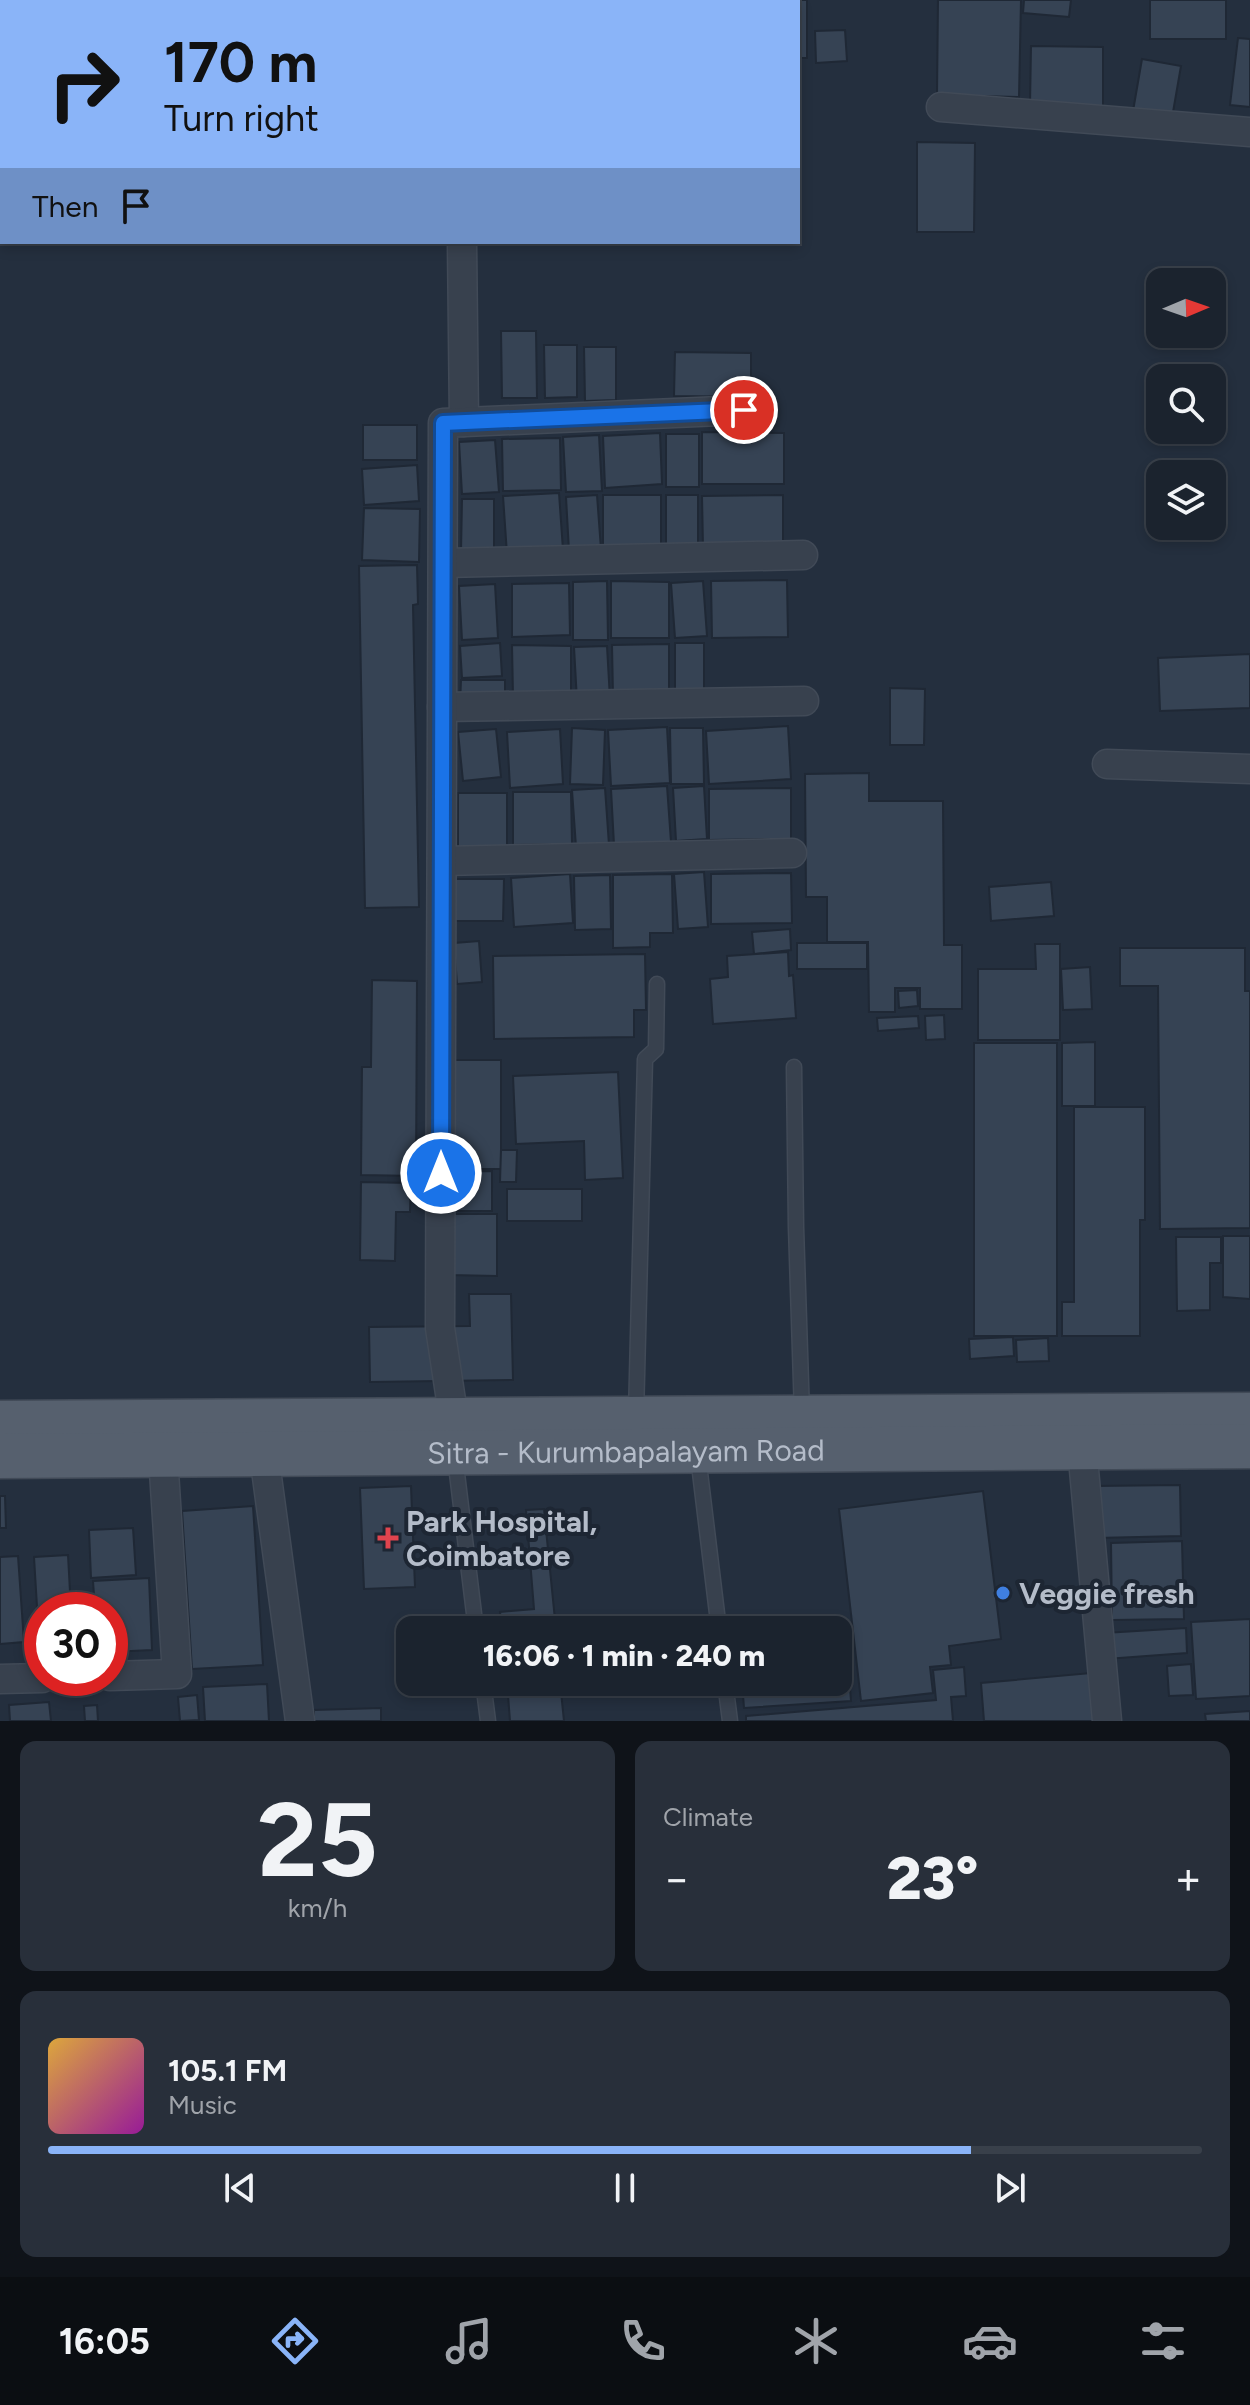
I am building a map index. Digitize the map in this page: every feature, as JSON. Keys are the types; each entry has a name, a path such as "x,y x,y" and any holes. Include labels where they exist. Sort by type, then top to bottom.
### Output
{"main road":[{"name":"Sitra - Kurumbapalayam Road","path":"0,1456 264,1455 635,1419 1250,1415"},
{"name":"Sitra - Kurumbapalayam Road","path":"0,1423 454,1436 697,1452 1250,1446"}],"street":[{"path":"941,107 1250,132"},
{"path":"462,244 464,422"},
{"path":"454,1436 440,1328 443,423 744,410"},
{"path":"443,563 803,555"},
{"path":"442,707 804,701"},
{"path":"1107,764 1250,769"},
{"path":"442,861 792,853"},
{"path":"1082,1448 1107,1721"},
{"path":"264,1455 300,1721"},
{"path":"128,1675 177,1674 163,1456"},
{"path":"0,1679 24,1678"}],"lane":[{"path":"635,1419 645,1059 656,1049 657,984"},
{"path":"794,1067 802,1418"},
{"path":"454,1436 474,1616"},
{"path":"697,1452 717,1616"},
{"path":"485,1696 488,1721"},
{"path":"727,1696 730,1721"}],"building":[{"path":"800,0 807,0 807,58 800,58"},
{"path":"938,0 1021,0 1019,97 937,95"},
{"path":"1024,0 1071,0 1069,17 1023,13"},
{"path":"1150,0 1226,0 1226,39 1150,39"},
{"path":"845,30 847,61 816,63 815,31"},
{"path":"1238,38 1250,39 1250,107 1230,105"},
{"path":"1031,46 1103,47 1103,106 1030,105"},
{"path":"1142,59 1181,66 1172,118 1133,111"},
{"path":"917,142 975,143 974,232 917,232"},
{"path":"501,331 536,331 537,398 502,398"},
{"path":"544,345 577,345 577,397 545,398"},
{"path":"584,347 616,347 616,400 585,401"},
{"path":"675,352 751,353 751,397 674,396"},
{"path":"363,425 417,425 417,460 363,460"},
{"path":"702,432 784,433 784,484 702,484"},
{"path":"660,433 662,484 605,488 603,436"},
{"path":"666,434 699,434 699,487 666,487"},
{"path":"599,435 602,491 566,492 563,437"},
{"path":"560,438 561,490 503,491 502,439"},
{"path":"495,440 499,492 462,494 459,442"},
{"path":"417,465 419,501 364,505 362,469"},
{"path":"559,493 563,550 507,554 503,496"},
{"path":"597,495 601,549 569,551 566,497"},
{"path":"603,495 661,495 661,550 603,550"},
{"path":"666,495 698,495 698,553 666,553"},
{"path":"783,495 783,548 703,548 702,496"},
{"path":"462,499 494,499 494,552 461,552"},
{"path":"364,508 420,509 419,562 362,560"},
{"path":"417,565 418,604 413,605 419,907 365,908 359,566"},
{"path":"787,580 788,637 712,638 711,581"},
{"path":"607,581 608,640 573,640 573,582"},
{"path":"611,581 669,582 669,638 611,638"},
{"path":"703,581 707,636 675,638 671,583"},
{"path":"569,583 570,635 512,637 512,584"},
{"path":"495,584 498,638 462,640 459,586"},
{"path":"500,643 502,676 462,678 460,646"},
{"path":"675,643 704,643 704,696 675,696"},
{"path":"669,644 669,697 613,697 612,645"},
{"path":"512,645 571,646 571,697 513,697"},
{"path":"607,646 610,699 577,701 574,647"},
{"path":"1250,654 1250,708 1160,711 1158,658"},
{"path":"461,680 505,680 505,704 460,704"},
{"path":"890,688 925,689 924,745 890,745"},
{"path":"788,726 791,779 709,784 706,731"},
{"path":"667,727 670,783 611,786 608,730"},
{"path":"572,728 605,730 603,785 570,784"},
{"path":"670,728 703,728 704,784 671,784"},
{"path":"496,729 501,777 463,781 458,732"},
{"path":"560,729 563,784 510,788 507,732"},
{"path":"869,773 869,801 943,801 944,945 962,945 962,1009 920,1009 920,988 895,988 895,1012 869,1012 868,942 827,942 827,897 806,897 805,774"},
{"path":"667,786 671,842 614,845 611,789"},
{"path":"704,786 707,839 676,841 673,788"},
{"path":"605,788 609,845 576,847 572,790"},
{"path":"791,788 791,839 709,840 709,789"},
{"path":"513,792 571,792 572,844 513,845"},
{"path":"458,793 507,793 507,846 458,847"},
{"path":"704,872 708,927 678,929 674,874"},
{"path":"791,873 792,923 711,924 711,874"},
{"path":"570,874 573,923 514,927 511,878"},
{"path":"672,874 673,933 650,933 650,947 613,948 613,875"},
{"path":"610,875 611,929 575,930 574,876"},
{"path":"455,879 504,879 503,921 454,921"},
{"path":"1051,882 1054,916 991,921 989,887"},
{"path":"790,929 791,950 754,954 752,932"},
{"path":"479,941 482,982 457,984 454,943"},
{"path":"797,943 867,943 867,969 797,969"},
{"path":"1035,944 1060,944 1060,1040 978,1040 978,969 1036,969"},
{"path":"1120,948 1245,948 1245,991 1250,991 1250,1228 1160,1229 1158,986 1120,986"},
{"path":"788,952 796,1018 713,1024 710,979 728,977 727,956"},
{"path":"645,954 646,1010 634,1010 634,1037 494,1039 493,956"},
{"path":"1090,967 1092,1009 1063,1010 1061,969"},
{"path":"372,980 417,981 416,1176 361,1175 362,1067 371,1067"},
{"path":"917,990 918,1006 899,1008 898,991"},
{"path":"944,1015 945,1039 926,1040 925,1016"},
{"path":"918,1016 919,1028 878,1031 877,1018"},
{"path":"1095,1042 1095,1106 1062,1106 1062,1043"},
{"path":"974,1043 1057,1043 1057,1336 974,1336"},
{"path":"452,1060 501,1060 501,1169 452,1169"},
{"path":"618,1072 623,1178 585,1180 584,1141 516,1144 513,1076"},
{"path":"1074,1107 1145,1107 1145,1220 1140,1220 1140,1336 1062,1336 1062,1302 1074,1302"},
{"path":"501,1150 517,1150 516,1182 500,1182"},
{"path":"492,1171 492,1211 451,1211 451,1172"},
{"path":"361,1182 411,1183 410,1212 396,1212 395,1261 360,1260"},
{"path":"507,1189 582,1189 582,1221 507,1221"},
{"path":"450,1214 497,1214 497,1276 449,1275"},
{"path":"1223,1236 1250,1236 1250,1299 1223,1297"},
{"path":"1176,1237 1221,1237 1221,1263 1210,1263 1210,1310 1177,1311"},
{"path":"469,1294 511,1294 513,1380 370,1382 369,1327 470,1326"},
{"path":"1013,1337 1014,1356 970,1359 969,1339"},
{"path":"1048,1338 1049,1361 1017,1362 1016,1340"},
{"path":"1180,1485 1181,1536 1096,1538 1095,1486"},
{"path":"411,1486 415,1587 364,1589 360,1488"},
{"path":"983,1491 1001,1639 949,1646 951,1665 930,1667 933,1693 861,1701 839,1509"},
{"path":"0,1496 5,1496 6,1528 0,1528"},
{"path":"253,1506 263,1665 192,1669 182,1511"},
{"path":"544,1509 555,1616 500,1616 500,1612 534,1609 526,1510"},
{"path":"133,1528 136,1575 91,1578 89,1530"},
{"path":"1182,1541 1184,1619 1112,1620 1111,1543"},
{"path":"68,1555 70,1592 36,1592 34,1557"},
{"path":"18,1556 24,1642 0,1644 0,1557"},
{"path":"149,1578 152,1650 128,1651 128,1592 94,1592 93,1581"},
{"path":"1250,1619 1250,1696 1196,1699 1191,1622"},
{"path":"1186,1628 1187,1653 1106,1659 1104,1633"},
{"path":"1191,1664 1193,1695 1169,1696 1167,1666"},
{"path":"964,1667 966,1696 951,1697 953,1721 746,1721 746,1716 936,1700 933,1670"},
{"path":"1091,1673 1095,1721 984,1721 981,1683"},
{"path":"267,1684 269,1721 205,1721 203,1687"},
{"path":"197,1695 199,1720 180,1721 178,1697"},
{"path":"508,1696 561,1696 564,1721 510,1721"},
{"path":"743,1696 851,1696 851,1701 744,1708"},
{"path":"49,1702 51,1721 10,1721 9,1705"},
{"path":"97,1705 98,1721 85,1721 84,1706"},
{"path":"381,1708 381,1721 314,1721 314,1710"},
{"path":"1250,1711 1250,1721 1206,1721 1205,1714"}],"place":[{"name":"Park Hospital, Coimbatore","path":"388,1538"},
{"name":"Veggie fresh","path":"1003,1593"}],"route":[{"path":"441,1173 443,423 744,410"}]}
